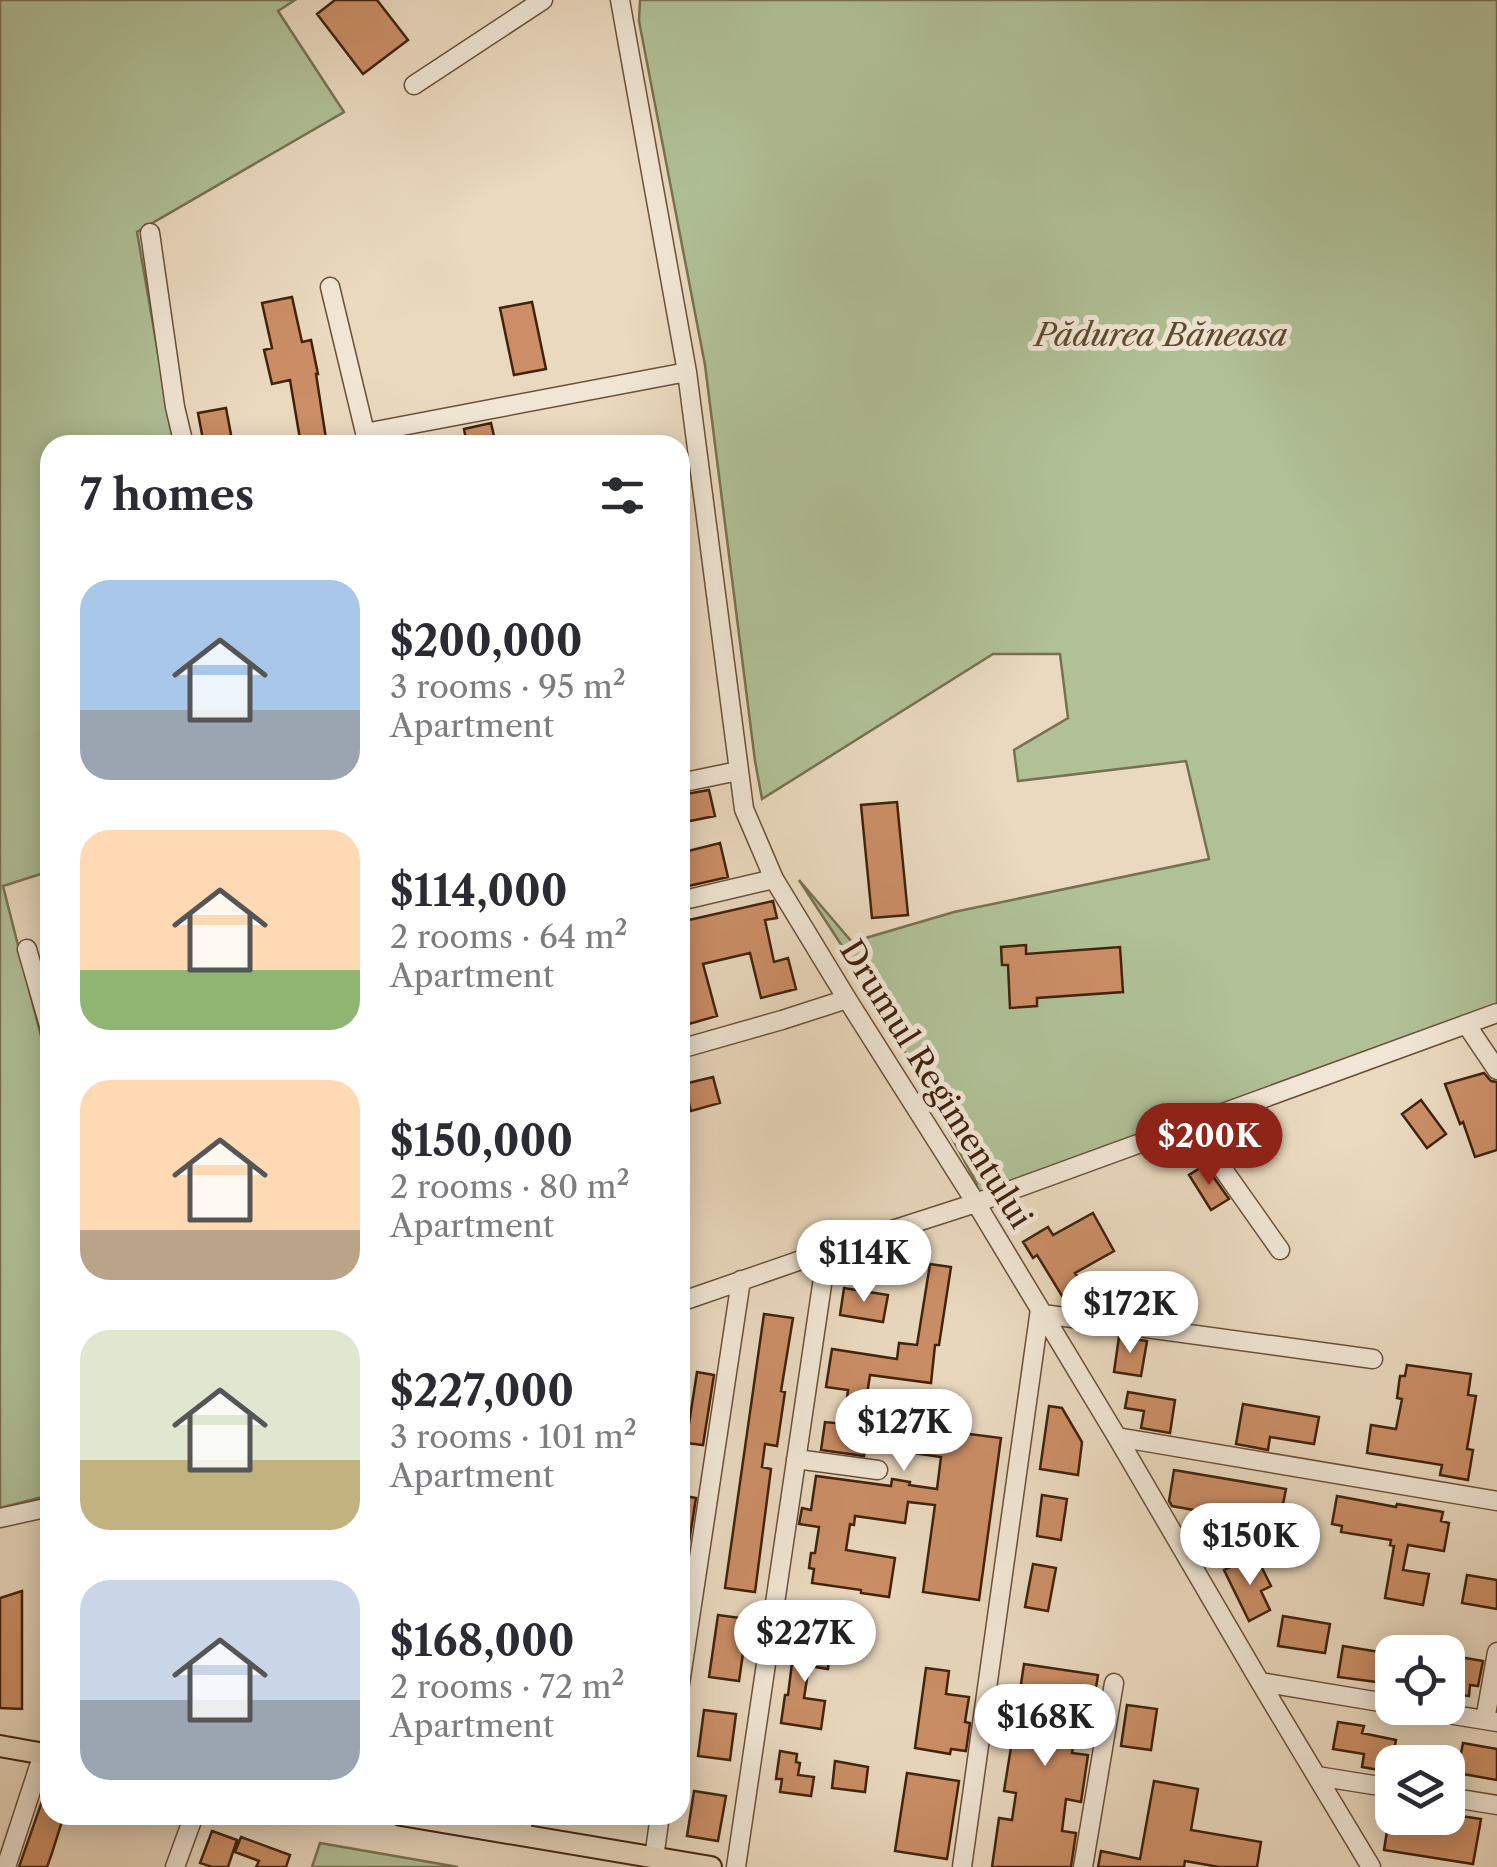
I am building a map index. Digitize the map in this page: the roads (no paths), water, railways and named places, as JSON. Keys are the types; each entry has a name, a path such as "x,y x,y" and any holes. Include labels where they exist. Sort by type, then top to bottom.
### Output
{"main road":[{"path":"0,1746 40,1753"},
{"path":"522,1825 654,1858 711,1867"}],"street":[{"path":"414,85 544,0"},
{"name":"Drumul Regimentului","path":"620,0 687,372 744,810 774,879 976,1203 1372,1867"},
{"path":"150,233 182,435"},
{"path":"330,287 365,435"},
{"path":"385,435 687,372"},
{"path":"690,781 738,771"},
{"path":"690,898 774,879"},
{"path":"27,949 40,994"},
{"path":"690,1046 847,999"},
{"path":"690,1298 976,1203 1497,1013"},
{"path":"1466,1024 1497,1070"},
{"path":"1191,1124 1280,1250"},
{"path":"736,1867 827,1251"},
{"path":"690,1618 741,1280"},
{"path":"962,1867 1041,1312 1373,1359"},
{"path":"1117,1437 1497,1502"},
{"path":"796,1459 878,1470"},
{"path":"0,1518 40,1510"},
{"path":"1465,1717 1491,1721 1497,1652"},
{"path":"1260,1682 1375,1701"},
{"path":"1083,1867 1114,1683"},
{"path":"6,1867 40,1771"},
{"path":"1317,1776 1375,1785"},
{"path":"1465,1800 1497,1806"},
{"path":"175,1867 190,1825"},
{"path":"654,1858 659,1825"}],"park label":[{"name":"Pădurea Băneasa","path":"1161,335"}]}
